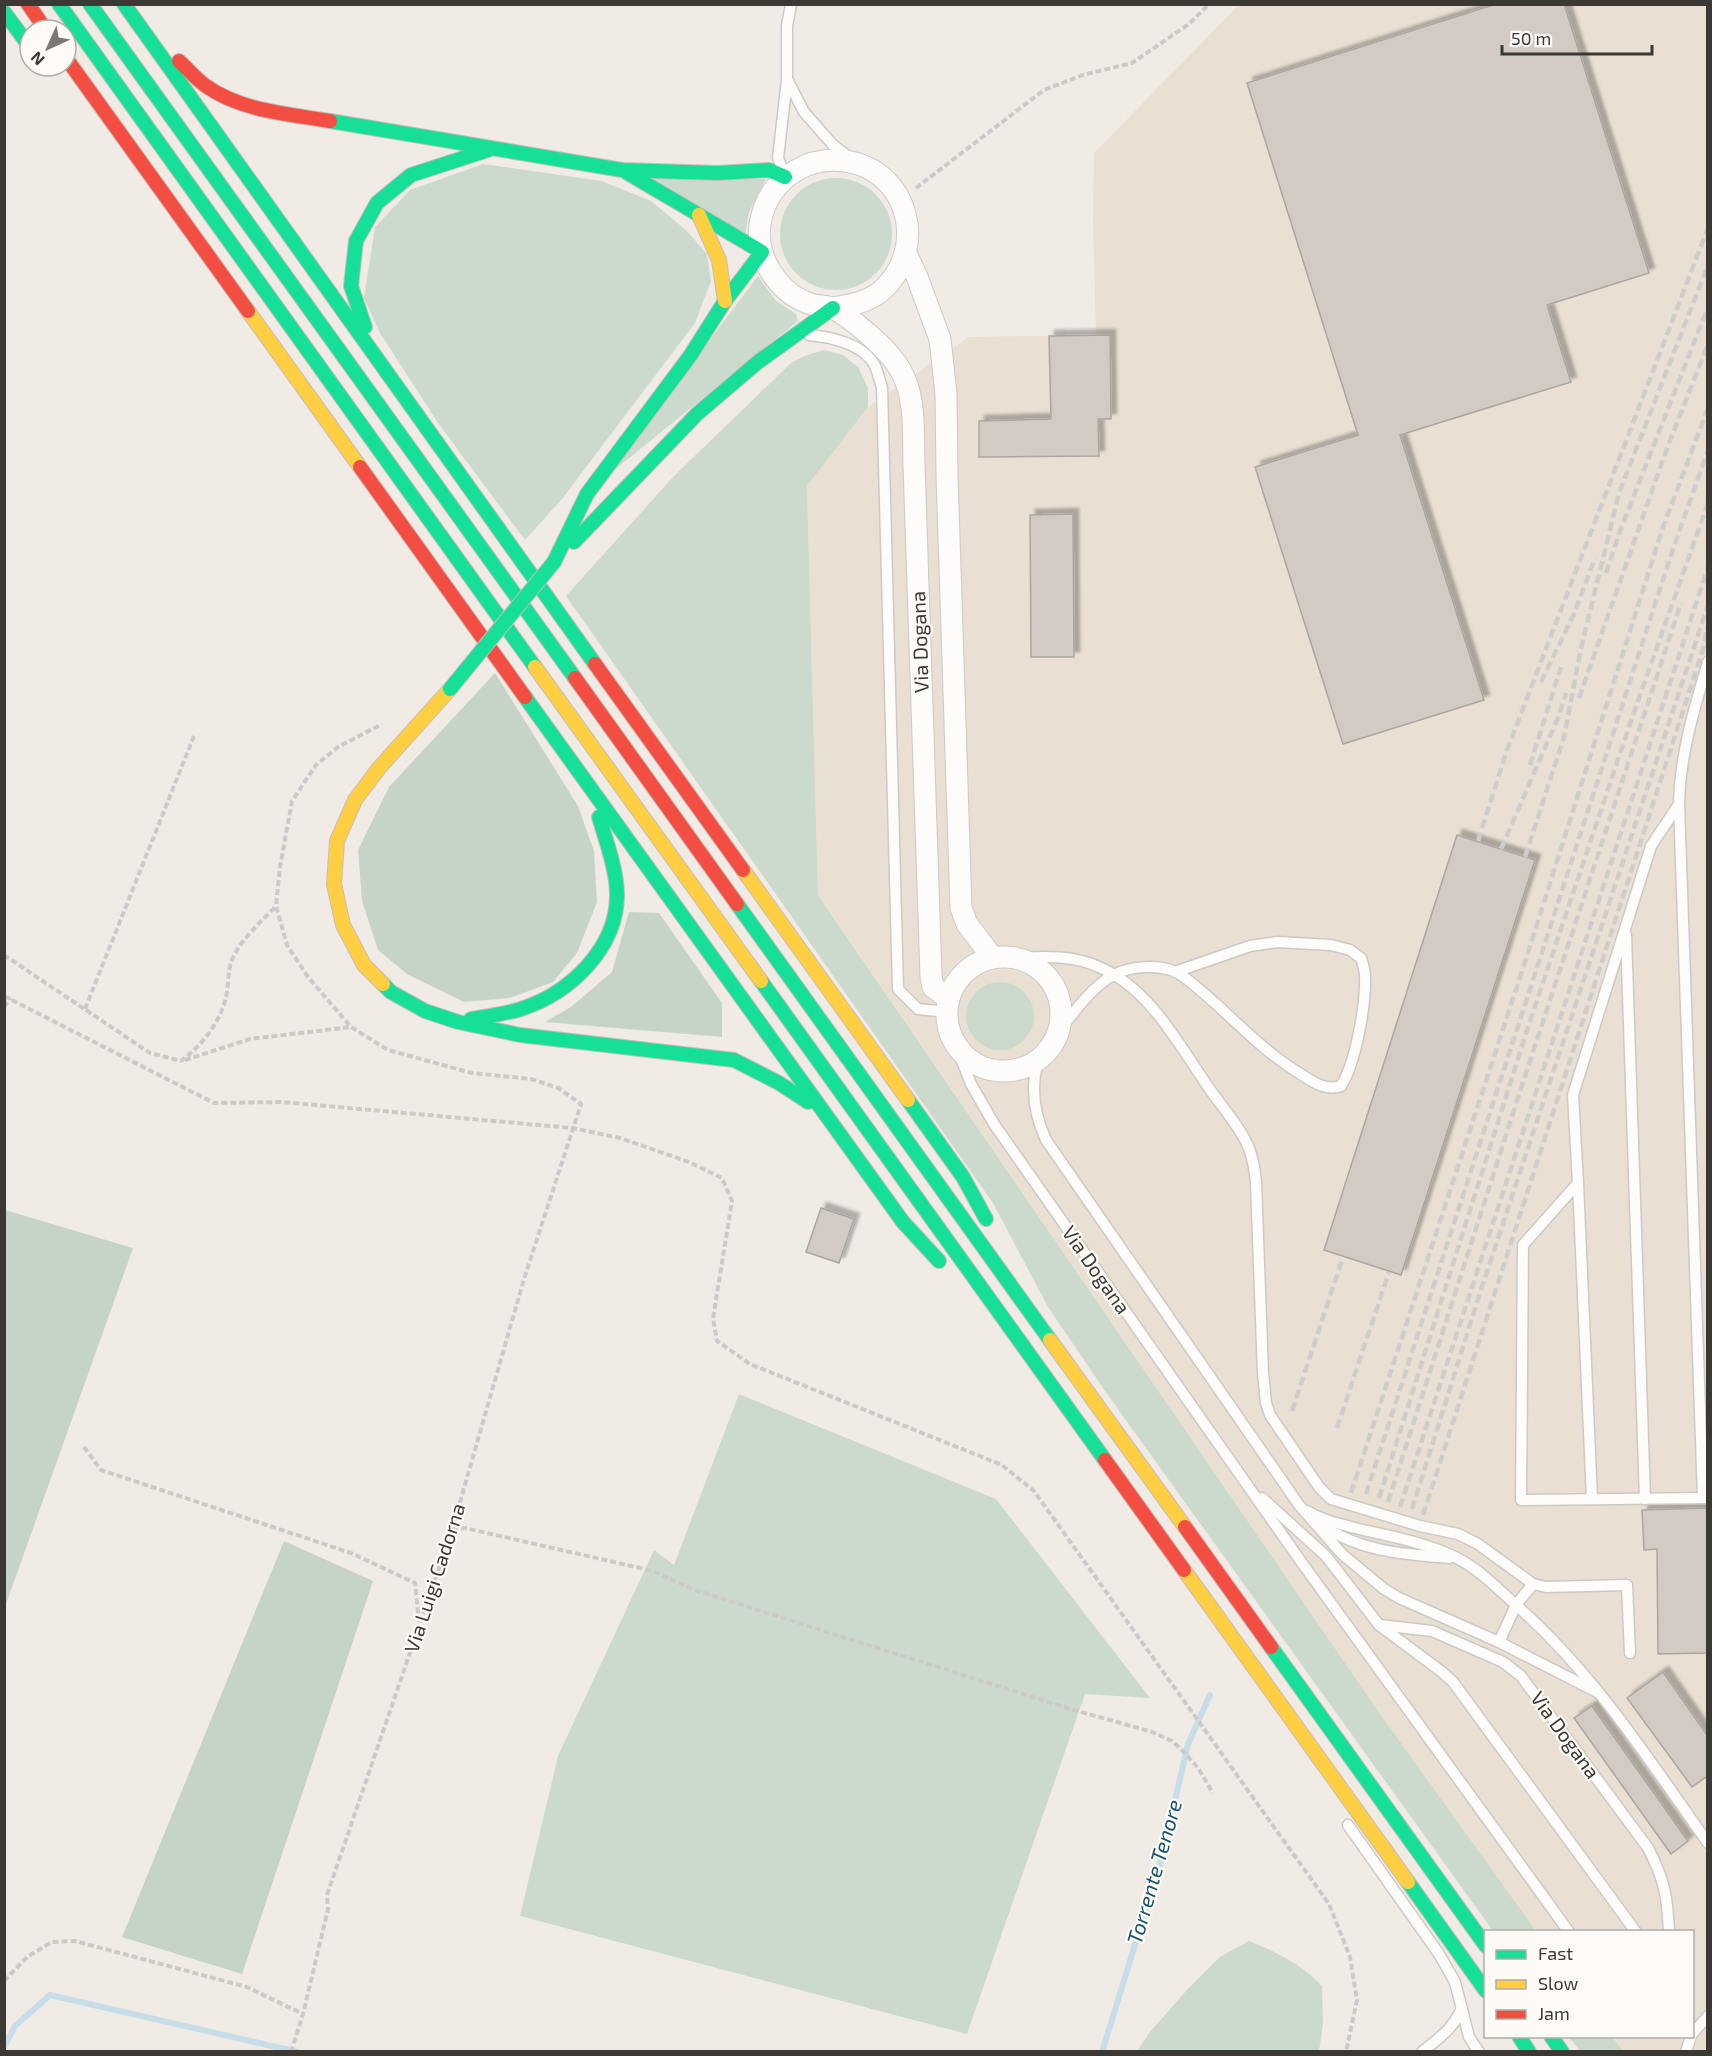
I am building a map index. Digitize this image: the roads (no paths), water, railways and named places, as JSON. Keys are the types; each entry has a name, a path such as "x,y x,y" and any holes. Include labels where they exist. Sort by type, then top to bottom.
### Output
{"highway":[{"path":"28,4 38,18"},
{"path":"59,4 1484,1990"},
{"path":"90,4 1484,1945"},
{"path":"126,6 206,86 236,102 280,112 622,170 718,173 769,171 785,177"},
{"path":"126,6 454,468 963,1177 991,1228"},
{"path":"4,12 18,31"},
{"path":"78,75 903,1222 949,1272"},
{"path":"104,134 169,203"},
{"path":"454,468 362,322 351,286 356,241 377,203 411,175 492,148"},
{"path":"554,562 587,494 690,356 725,301 762,252 622,170"},
{"path":"699,215 719,260 725,301"},
{"path":"825,1114 779,1083 734,1060 520,1035 458,1022 425,1011 391,992 364,965 343,925 334,884 338,841 354,800 379,768 450,689 554,562 697,414 758,362 797,333 835,310"},
{"path":"458,1022 521,1009 566,987 590,964 610,933 617,894 612,860 592,792"},
{"path":"1007,1258 1058,1350"},
{"path":"964,1289 1034,1364"},
{"path":"1520,2038 1529,2052"},
{"path":"1552,2038 1562,2052"}],"street":[{"path":"831,159 856,162 874,171 889,183 900,199 906,216 908,234 906,253 896,275 879,293 857,304 835,310 809,304 788,292 771,274 762,252 759,231 763,211 771,192 785,177 807,164 831,159"},
{"name":"Via Dogana","path":"906,253 940,339 946,394 946,474 961,908 967,924 1001,958 1023,960 1052,982 1061,1007 1059,1031"},
{"name":"Via Dogana","path":"835,310 872,338 896,363 907,384 911,401 928,938 933,987 949,1006 948,1023 955,1043"},
{"path":"949,1006 956,985 968,970 1001,958"},
{"path":"955,1043 969,1059 991,1070 1011,1071 1038,1061 1050,1050 1059,1031"}],"lane":[{"path":"785,177 778,158 787,80 787,26 791,4"},
{"path":"787,80 804,112 833,145 856,162"},
{"path":"835,310 874,364 882,388 898,989 918,1009 949,1006"},
{"path":"797,333 833,337 856,347 874,364"},
{"path":"1578,1183 1522,1245 1521,1500 1706,1498 1679,804 1688,730 1707,662"},
{"path":"1592,1499 1573,1095 1651,846 1679,804"},
{"path":"1626,927 1645,1499"},
{"path":"1059,1031 1086,998 1113,975 1129,969 1153,967 1175,972 1286,1065 1324,1087 1341,1086 1349,1068 1362,1016 1365,975 1361,958 1350,950 1331,945 1250,946 1175,972"},
{"path":"1001,958 1058,956 1073,958 1100,967 1113,975 1149,1005 1241,1134 1254,1168 1264,1384 1270,1414 1326,1494 1337,1502 1420,1526 1449,1530 1478,1544 1533,1584 1546,1587 1627,1585 1630,1653"},
{"name":"Via Dogana","path":"955,1043 971,1084 994,1124 1302,1563 1568,1930"},
{"name":"Via Dogana","path":"1038,1061 1034,1076 1035,1113 1051,1149 1299,1505 1342,1554 1384,1589 1399,1598 1499,1642 1599,1693"},
{"name":"Via Dogana","path":"1250,1488 1326,1556 1379,1625 1442,1671 1453,1682 1635,1930"},
{"name":"Via Dogana","path":"1299,1505 1325,1521 1420,1543 1459,1559 1480,1573 1562,1649 1599,1693 1707,1843"},
{"name":"Via Dogana","path":"1299,1505 1322,1526 1359,1545 1410,1555 1459,1559"},
{"path":"1499,1642 1516,1605 1533,1584"},
{"name":"Via Dogana","path":"1379,1625 1432,1630 1503,1662 1521,1676 1648,1848 1661,1873 1667,1894 1669,1930"},
{"path":"1306,1742 1326,1789"},
{"path":"1341,1815 1439,1954 1455,1982 1469,2037 1479,2052"},
{"path":"1422,2052 1447,2032 1462,2008"},
{"path":"1694,2031 1707,2016"},
{"path":"1465,2052 1469,2037"}],"waterway":[{"name":"Torrente Tenore","path":"1102,2052 1162,1857 1188,1744 1210,1695"},
{"name":"Torrente Tenore","path":"4,2047 15,2026 50,1995 298,2052"}],"railway":[{"path":"1478,841 1507,750 1708,228"},
{"path":"1525,857 1564,737 1581,648 1619,493 1708,265"},
{"path":"1606,573 1620,531 1708,307"},
{"path":"1579,698 1666,451 1708,344"},
{"path":"1351,1493 1524,965 1663,527 1708,408"},
{"path":"1366,1494 1673,549 1708,450"},
{"path":"1379,1498 1528,1027 1633,715 1708,503"},
{"path":"1541,682 1574,614 1595,558"},
{"path":"1400,1507 1708,567"},
{"path":"1388,1502 1681,603"},
{"path":"1412,1509 1479,1296 1708,605"},
{"path":"1423,1515 1704,646 1707,627"},
{"path":"1530,765 1561,667"},
{"path":"1501,849 1558,718 1566,693"},
{"path":"1292,1411 1343,1257"},
{"path":"1337,1428 1389,1272"}]}
